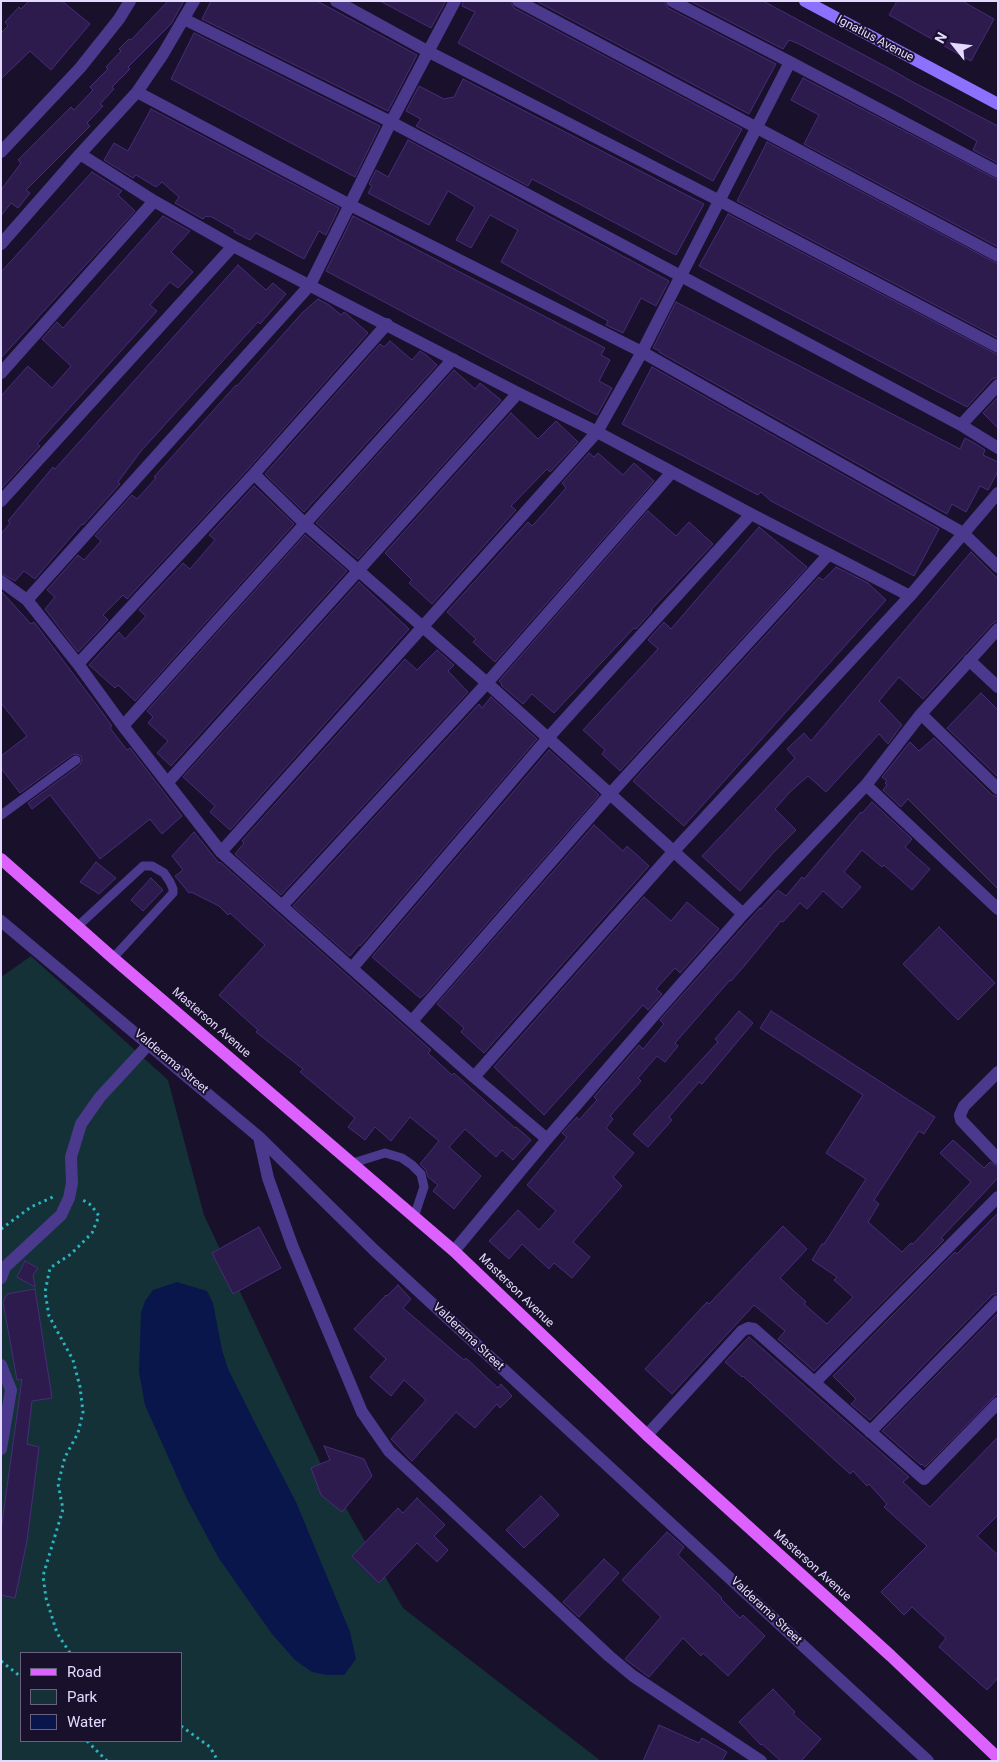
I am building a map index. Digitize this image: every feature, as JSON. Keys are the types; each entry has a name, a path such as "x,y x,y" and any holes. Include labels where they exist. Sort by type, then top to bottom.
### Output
{"main road":[{"name":"Masterson Avenue","path":"1,859 113,958 454,1251 648,1436 891,1656 998,1758"}],"street":[{"path":"1,152 80,68 130,1"},
{"path":"1,244 137,92 194,1"},
{"path":"336,1 429,52 720,200 998,347"},
{"path":"27,600 310,285 391,122 455,1"},
{"path":"518,1 998,256"},
{"path":"672,1 998,172"},
{"name":"Ignatius Avenue","path":"805,1 998,104"},
{"path":"184,18 391,122 961,425 998,448"},
{"path":"221,852 597,432 682,276 790,62"},
{"path":"137,92 350,205 642,352 963,532 998,567"},
{"path":"80,154 154,201 233,246 597,432 750,514 910,596"},
{"path":"1,373 154,201"},
{"path":"1,501 233,246"},
{"path":"78,664 254,474 387,324"},
{"path":"123,726 453,359"},
{"path":"961,425 998,385"},
{"path":"168,782 518,393"},
{"path":"282,906 487,683 672,472"},
{"path":"254,474 305,524 487,683 743,914"},
{"path":"474,1077 674,852 910,596 998,493"},
{"path":"352,968 548,738 750,514"},
{"path":"412,1021 610,794 829,554"},
{"path":"1,581 27,600 221,852 474,1077 547,1139"},
{"path":"454,1251 547,1139 743,914 866,785 921,714 998,629"},
{"path":"969,660 998,688"},
{"path":"921,714 998,789"},
{"path":"866,785 998,909"},
{"name":"Valderama Street","path":"1,921 259,1137 375,1251 928,1761"},
{"path":"1,1278 4,1267 61,1215 69,1198 72,1183 71,1157 81,1124 100,1097 149,1044"},
{"path":"998,1072 964,1106 960,1115 961,1120 998,1159"},
{"path":"259,1137 268,1178 292,1245 362,1412 389,1451 633,1676 761,1761"},
{"path":"815,1382 998,1197"},
{"path":"870,1432 998,1301"},
{"path":"648,1436 742,1331 748,1328 754,1329 924,1479 998,1404"},
{"path":"1,1449 11,1390 2,1369"}],"lane":[{"path":"1,815 76,760"},
{"path":"78,926 143,866 152,866 164,873 170,882 173,893 113,958"},
{"path":"353,1163 385,1153 402,1158 412,1165 421,1174 424,1187 414,1216"}],"path":[{"path":"1,1229 31,1207 54,1196 80,1198 91,1205 99,1216 92,1233 71,1254 50,1268 45,1292 49,1316 73,1360 80,1387 83,1412 78,1433 65,1457 58,1484 63,1509 43,1576 46,1598 57,1633 69,1652"},
{"path":"1,1661 20,1675"},
{"path":"182,1727 210,1748 218,1761"},
{"path":"88,1742 107,1761"}],"green space":[{"path":"31,956 168,1080 204,1215 321,1464 403,1608 601,1761 1,1761 1,977"}],"water":[{"path":"177,1282 207,1291 213,1303 222,1350 228,1369 296,1502 350,1632 356,1659 344,1675 327,1675 312,1672 295,1660 272,1634 218,1557 186,1497 145,1405 139,1372 141,1313 145,1301 153,1290"}],"building":[{"path":"29,1 62,1 90,24 51,70 30,51 1,79 1,33 8,26 5,22 19,7 21,9"},
{"path":"168,1 184,1 171,24 128,67 130,69 112,87 114,89 100,104 103,106 87,123 90,126 26,190 30,193 18,208 11,203 1,216 1,190 21,163 18,160 71,107 74,110 93,90 90,87 108,69 106,67 121,51 119,49 129,39 131,40"},
{"path":"211,1 317,1 417,55 388,111 202,19"},
{"path":"380,1 446,1 431,28"},
{"path":"463,1 510,1 514,8 742,129 713,181 458,43 475,12 462,6"},
{"path":"536,1 664,1 668,8 776,64 749,114"},
{"path":"690,1 763,1 998,126 998,163 973,150 977,141 902,98 797,43 789,40 783,49"},
{"path":"897,1 962,1 994,19 971,61 889,15"},
{"path":"194,33 380,126 355,177 171,79"},
{"path":"803,78 998,180 998,247 804,144 819,115 791,100"},
{"path":"463,79 704,204 676,255 532,179 528,186 416,126 421,119 406,111 419,86 444,99 454,97"},
{"path":"151,109 339,208 326,235 319,231 304,259 256,233 250,240 210,216 206,216 203,219 175,203 179,197 162,182 156,187 136,175 133,178 104,160 114,143 128,151"},
{"path":"408,140 669,281 656,306 641,298 623,333 606,325 608,321 501,262 518,230 490,215 471,248 456,240 475,207 448,191 429,225 368,193 372,186 369,184 376,170 388,177"},
{"path":"767,142 998,264 998,338 737,201"},
{"path":"92,172 122,191 118,195 135,211 1,358 1,272"},
{"path":"728,214 998,355 998,377 992,379 967,407 699,266"},
{"path":"163,216 190,231 171,252 193,272 178,288 170,282 150,305 157,311 37,444 40,446 1,489 1,396 28,366 52,388 71,366 42,339 57,322 63,328"},
{"path":"353,216 605,348 601,355 610,360 599,381 612,388 597,415 326,271"},
{"path":"238,265 266,290 273,283 286,294 260,324 258,322 141,451 118,482 120,484 82,524 35,579 24,571 15,581 1,573 1,534 10,523 8,521 53,467 55,469"},
{"path":"318,299 341,315 344,312 368,333 248,469 127,599 123,595 103,615 108,620 78,652 45,609 55,597 47,590 78,555 84,560 101,541 95,536 132,495 137,499 156,478 154,477 236,385 303,312"},
{"path":"676,302 960,449 965,438 976,444 985,450 983,455 998,462 998,471 988,490 980,486 966,512 952,504 947,514 659,352 653,348"},
{"path":"390,341 412,360 420,351 437,365 304,512 265,474 380,344 384,347"},
{"path":"652,367 939,529 914,576 771,501 761,492 758,495 622,424"},
{"path":"454,370 475,389 480,383 501,400 358,559 316,523"},
{"path":"998,397 998,428 983,413"},
{"path":"511,413 538,439 556,421 578,442 550,472 547,469 511,506 516,510 432,604 409,583 412,580 385,553"},
{"path":"589,453 594,457 598,453 623,475 634,463 654,481 495,662 473,642 476,639 447,612 528,522 532,526 543,514 566,488 562,483"},
{"path":"254,486 294,524 135,701 118,685 115,688 89,665 119,632 125,639 146,616 139,610 183,563 190,569 215,540 209,535"},
{"path":"648,511 676,536 689,522 713,544 651,610 636,629 634,628 554,713 532,694 523,704 501,685 499,681"},
{"path":"759,527 807,567 620,771 602,754 605,750 583,730 658,649 648,640 664,622 671,629"},
{"path":"305,535 347,571 171,766 157,753 168,741 148,723 153,717 147,711"},
{"path":"971,552 998,579 998,620 992,624 923,699 899,677 879,701 902,725 888,744 879,734 826,792 808,776 790,792 775,809 796,830 740,891 702,856 795,758 787,749 804,733 811,741"},
{"path":"836,567 868,583 886,600 684,826 633,781 819,577 823,580"},
{"path":"359,582 409,629 230,830 210,812 215,806 183,777"},
{"path":"1,591 31,624 34,622 112,726 110,728 127,750 130,748 182,816 162,834 150,819 100,859 50,795 32,809 28,803 80,765 81,756 72,755 20,793 1,768 1,756 27,736 1,703"},
{"path":"437,650 454,665 448,671 468,692 281,895 235,854 244,843 242,841 405,659 417,670"},
{"path":"981,693 998,710 998,777 947,728"},
{"path":"491,697 537,739 350,956 293,906 479,704 482,708"},
{"path":"934,738 992,795 998,797 998,889 908,799 901,807 883,790 887,785 885,783 887,781 882,777 910,742 919,751"},
{"path":"549,750 599,795 420,998 372,957"},
{"path":"872,802 912,839 905,847 930,869 912,890 884,865 882,867 862,850 844,872 861,887 842,908 823,891 807,909 800,903 783,922 781,921 745,965 675,1043 678,1046 665,1062 657,1056 638,1078 641,1081 610,1116 613,1119 606,1128 634,1153 613,1177 622,1186 573,1242 590,1257 572,1278 554,1263 549,1269 522,1244 509,1259 489,1241 518,1210 539,1230 556,1211 527,1185 567,1137 562,1133 577,1117 579,1120 597,1100 594,1097 639,1045 643,1049 664,1024 660,1020 760,908 778,890 786,896 802,877 804,879 861,812"},
{"path":"594,825 623,851 627,846 649,866 484,1053 461,1032 464,1028 437,1004"},
{"path":"194,832 219,863 431,1050 428,1053 452,1075 454,1073 531,1140 513,1160 502,1150 496,1157 465,1129 449,1147 481,1176 454,1209 433,1191 438,1185 428,1177 426,1170 420,1164 439,1141 410,1117 391,1141 375,1127 365,1140 348,1127 355,1118 300,1072 303,1069 256,1032 258,1030 219,995 265,945 230,913 228,915 219,906 191,892 189,893 175,876 183,870 172,856"},
{"path":"96,862 116,878 99,894 80,882"},
{"path":"151,878 163,890 143,911 131,900"},
{"path":"644,897 671,921 687,902 719,929 680,973 675,968 656,989 662,994 648,1010 643,1005 544,1115 494,1067"},
{"path":"939,927 995,983 958,1020 903,964"},
{"path":"739,1011 753,1023 702,1084 699,1082 669,1117 672,1120 648,1147 633,1134 718,1042 715,1039"},
{"path":"771,1011 935,1117 924,1134 919,1131 874,1200 879,1204 868,1222 902,1252 911,1243 913,1244 971,1182 940,1153 953,1140 984,1168 990,1162 998,1167 998,1178 941,1238 944,1240 814,1371 778,1339 785,1331 754,1305 672,1394 645,1369 707,1302 709,1304 783,1226 807,1249 780,1278 806,1302 804,1304 827,1324 853,1297 834,1280 837,1277 812,1260 866,1179 826,1153 863,1095 760,1028"},
{"path":"998,1213 998,1293 992,1295 870,1420 851,1404 856,1399 833,1376 955,1252 957,1254"},
{"path":"259,1227 281,1268 233,1294 212,1253"},
{"path":"25,1261 38,1268 33,1275 35,1287 17,1277"},
{"path":"398,1285 411,1299 403,1308 464,1360 466,1358 498,1388 501,1384 512,1396 500,1408 497,1404 475,1428 456,1412 412,1461 391,1439 426,1400 404,1380 391,1396 370,1377 386,1359 354,1329"},
{"path":"35,1289 52,1398 32,1401 27,1444 39,1447 27,1541 15,1598 1,1595 1,1530 22,1379 17,1380 3,1302 7,1294"},
{"path":"998,1313 998,1393 925,1467 882,1431"},
{"path":"749,1337 909,1477 903,1482 930,1507 998,1437 998,1515 977,1536 998,1555 998,1678 987,1690 939,1647 946,1638 912,1607 904,1615 881,1592 927,1546 884,1507 887,1504 869,1484 867,1486 853,1471 850,1474 743,1376 725,1362"},
{"path":"324,1446 364,1459 372,1476 342,1512 321,1495 311,1468 330,1460"},
{"path":"541,1496 559,1515 524,1548 506,1530"},
{"path":"417,1498 445,1525 434,1536 448,1550 437,1562 417,1543 379,1583 352,1556 398,1508 403,1513"},
{"path":"667,1532 684,1547 678,1555 740,1618 743,1615 765,1636 728,1676 703,1653 701,1656 683,1638 649,1677 625,1659 661,1617 622,1580"},
{"path":"604,1559 619,1573 579,1617 563,1602"},
{"path":"773,1689 795,1712 793,1714 821,1739 801,1761 781,1761 761,1745 739,1722"},
{"path":"659,1725 699,1743 702,1738 727,1752 722,1761 643,1761"}]}
